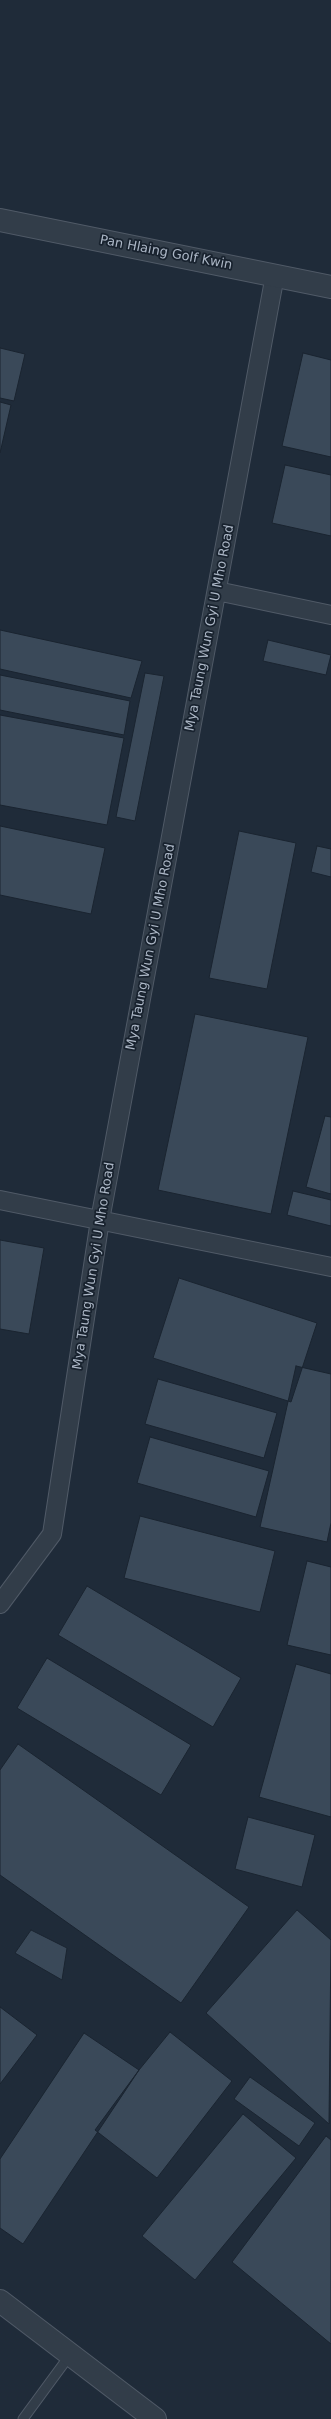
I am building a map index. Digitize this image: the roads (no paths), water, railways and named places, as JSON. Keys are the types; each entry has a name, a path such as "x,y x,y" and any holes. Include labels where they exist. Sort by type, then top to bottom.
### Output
{"street":[{"name":"Pan Hlaing Golf Kwin","path":"0,220 331,287"},
{"name":"Mya Taung Wun Gyi U Mho Road","path":"0,1604 52,1534 100,1220 276,275"},
{"path":"217,591 331,615"},
{"path":"0,1200 331,1267"},
{"path":"0,2300 70,2355 156,2419"}],"lane":[{"path":"23,2419 70,2355"}]}
